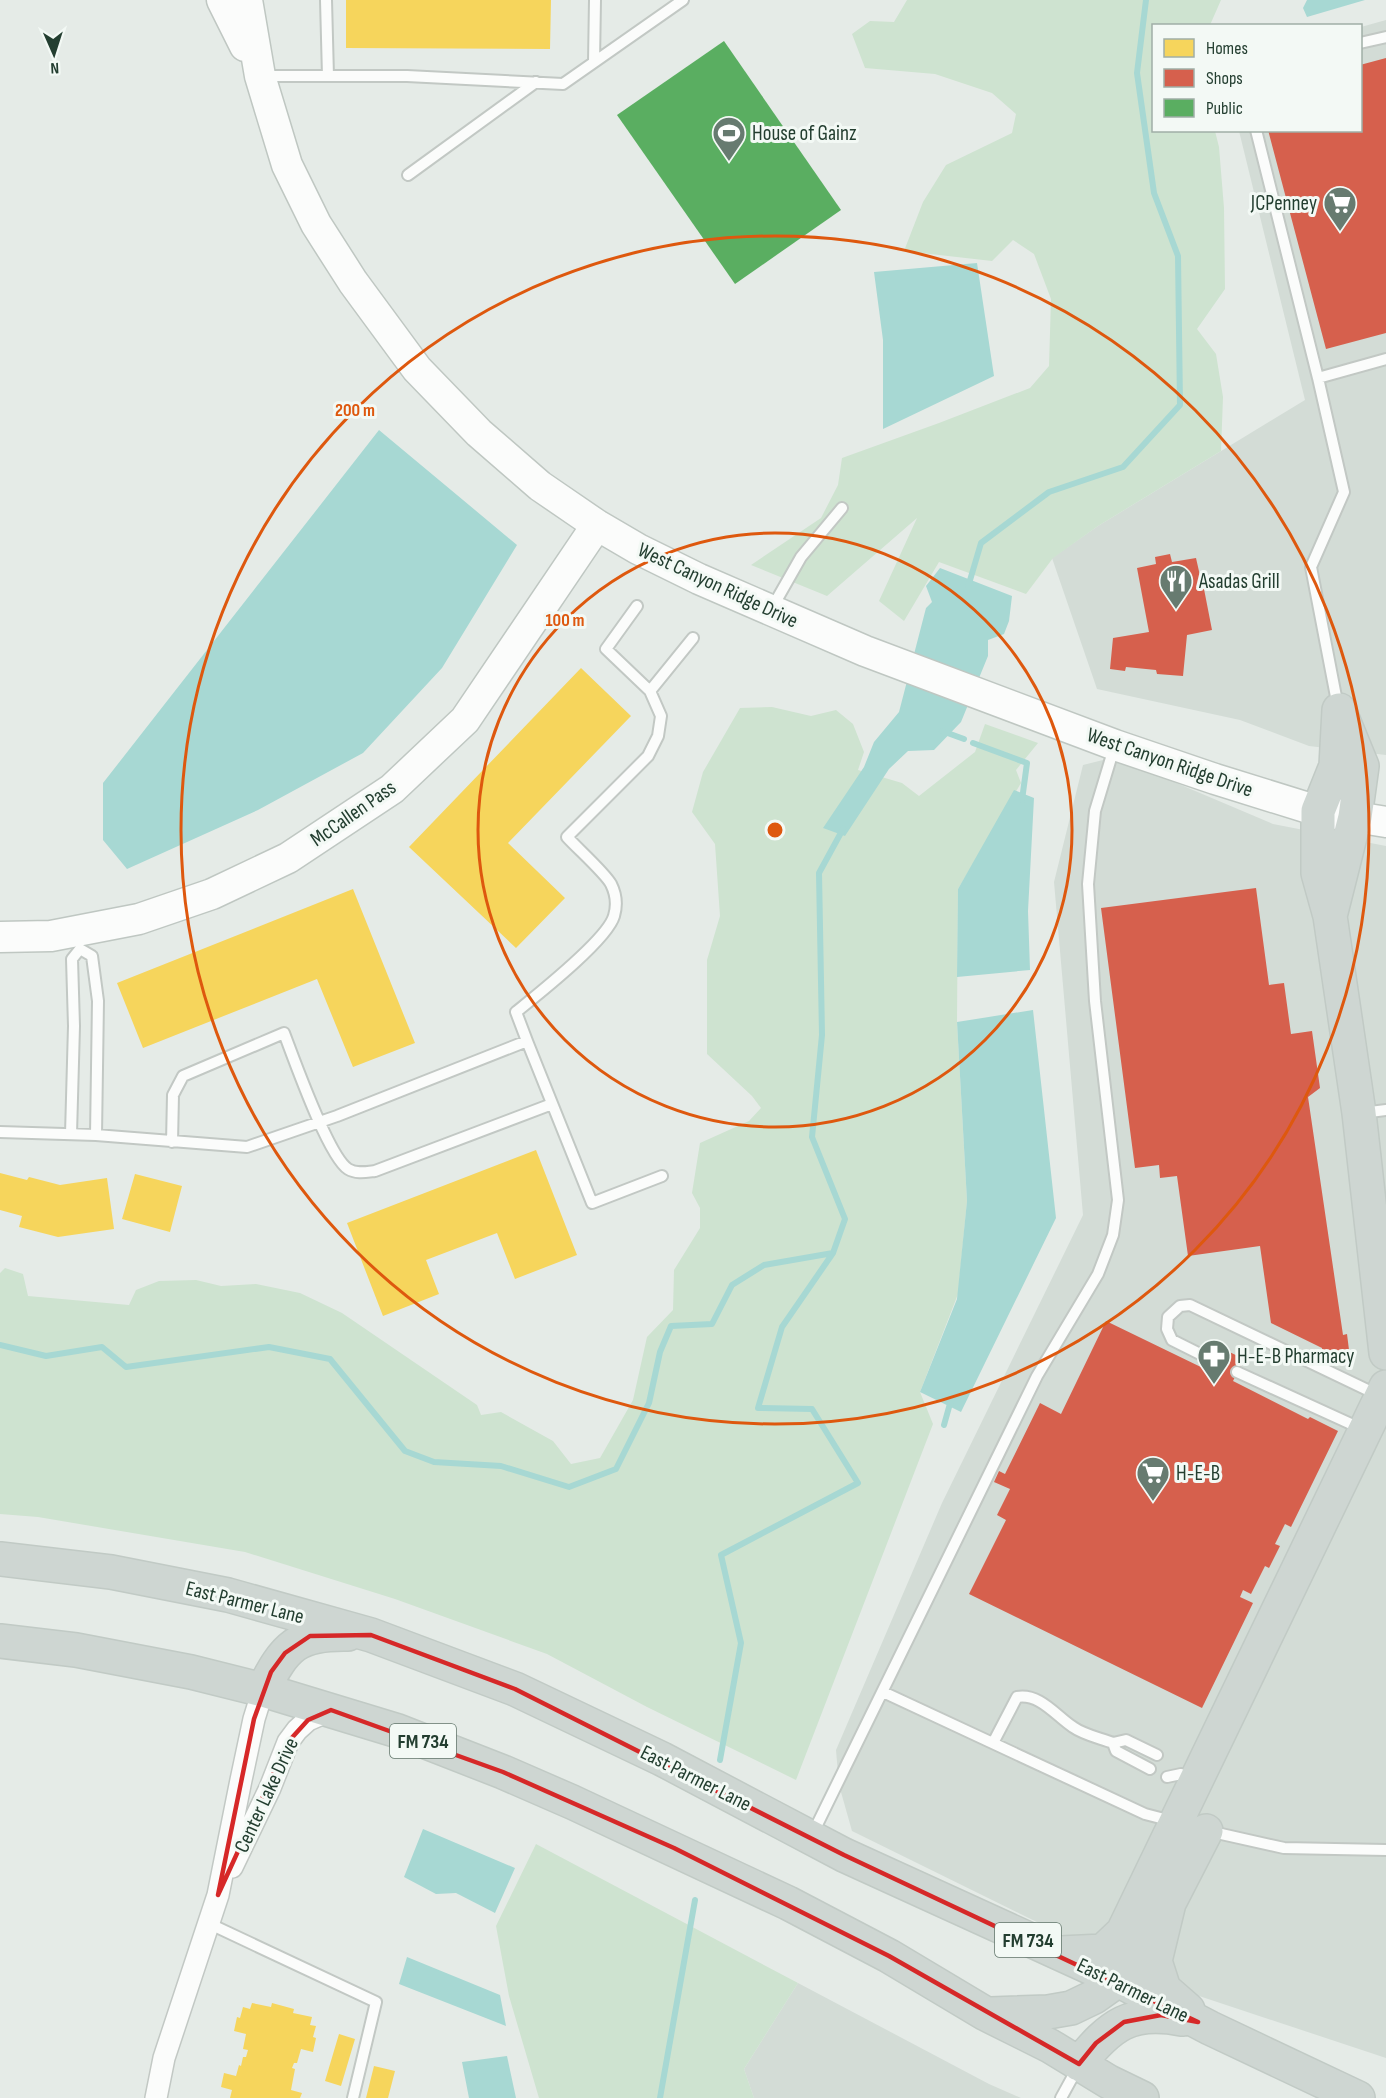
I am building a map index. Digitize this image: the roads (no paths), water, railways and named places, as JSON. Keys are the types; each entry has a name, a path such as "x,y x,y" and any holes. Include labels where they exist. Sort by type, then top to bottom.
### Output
{"main road":[{"path":"1339,710 1336,766 1318,811 1318,873 1330,916 1373,1111 1386,1353"},
{"path":"1330,916 1370,819 1362,766 1339,710"},
{"path":"1204,2025 1164,1989 1155,1960 1190,1826 1179,1774 1384,1392"},
{"name":"East Parmer Lane","path":"0,1559 111,1572 228,1595 371,1635 515,1689 662,1759 844,1855 1118,1980 1204,2025 1358,2098"},
{"path":"263,1690 285,1653 310,1636 371,1635"},
{"name":"FM 734","path":"0,1641 75,1650 191,1672 263,1690 398,1731 503,1772 674,1848 788,1903 889,1956 986,2014 1050,2046 1109,2082 1142,2098"},
{"path":"1056,1953 1103,1951 1123,1932 1190,1826"},
{"path":"986,2014 1048,2012 1071,2008 1094,1997 1118,1980 1169,1903"},
{"path":"1079,2064 1096,2043 1124,2022 1143,2015 1161,2014 1204,2025"}],"street":[{"name":"West Canyon Ridge Drive","path":"222,0 260,76"},
{"name":"West Canyon Ridge Drive","path":"247,0 260,76 287,165 316,224 353,282 417,369 479,433 540,486 597,525 638,549 699,579 874,654 1115,745 1318,811 1370,819"},
{"name":"McCallen Pass","path":"0,938 51,936 78,940 212,894 288,858 392,789 465,720 597,525"},
{"name":"Center Lake Drive","path":"156,2098 164,2058 218,1895 254,1719 263,1690"},
{"name":"Center Lake Drive","path":"218,1895 270,1788 288,1742 308,1720 331,1710"}],"lane":[{"path":"326,0 328,76"},
{"path":"594,62 595,0"},
{"path":"260,76 407,76 563,84 683,0"},
{"path":"1362,43 1386,37"},
{"path":"408,175 536,82"},
{"path":"1256,132 1344,492 1311,567 1339,710"},
{"path":"1318,378 1386,359"},
{"path":"771,610 801,557 842,508"},
{"path":"637,606 606,649 650,691 661,716 658,736 648,756 567,837 611,884 616,900 614,917 603,934 556,980 516,1012 592,1203 662,1176"},
{"path":"650,691 693,638"},
{"path":"810,1837 1036,1376 1098,1274 1113,1234 1118,1200 1095,1000 1088,884 1095,811 1115,745"},
{"path":"71,1134 75,1026 72,959 78,940"},
{"path":"78,940 92,956 98,1001 96,1135"},
{"path":"172,1142 174,1095 183,1076 284,1034 320,1122 339,1160 348,1169 360,1173 375,1171 552,1104"},
{"path":"0,1132 96,1135 247,1148 527,1041"},
{"path":"1212,1360 1172,1340 1167,1329 1168,1317 1180,1306 1190,1305 1384,1392"},
{"path":"1237,1372 1365,1430"},
{"path":"883,1692 1145,1814 1284,1848 1386,1850"},
{"path":"993,1743 1017,1696 1025,1695 1038,1700 1075,1728 1113,1743 1126,1740 1157,1755"},
{"path":"1113,1743 1116,1751 1150,1769"},
{"path":"210,1924 376,2002 353,2098"},
{"path":"1061,2098 1079,2064"}],"water":[{"path":"1307,0 1365,0 1307,17 1303,8"},
{"path":"977,263 994,376 883,429 883,340 874,272"},
{"path":"379,430 517,545 442,668 363,753 258,810 127,869 103,840 103,783"},
{"path":"940,568 1012,596 1009,621 1004,634 988,640 988,656 961,722 934,750 908,751 889,769 845,836 823,828 864,767 874,742 899,712 926,608 932,602 926,586"},
{"path":"1014,790 1034,798 1028,911 1030,970 957,977 958,889"},
{"path":"1033,1010 1056,1218 961,1412 920,1392 957,1299 967,1201 957,1022"},
{"path":"423,1829 515,1868 495,1913 456,1893 436,1894 404,1877"},
{"path":"407,1957 500,1995 506,2026 399,1984"},
{"path":"507,2056 516,2098 469,2098 462,2062"}],"waterway":[{"path":"968,587 981,543 1049,492 1123,467 1180,405 1178,256 1154,193 1137,73 1146,0"},
{"path":"942,731 964,739"},
{"path":"973,743 1027,763 1022,800"},
{"path":"720,1760 741,1643 721,1555 858,1483 812,1409 758,1408 782,1327 833,1253 845,1219 812,1137 822,1035 819,873 843,829"},
{"path":"0,1345 46,1356 102,1347 126,1367 269,1347 330,1359 405,1451 434,1462 501,1466 569,1487 616,1469 649,1403 660,1352 671,1326 712,1324 732,1285 764,1265 833,1253"},
{"path":"944,1425 951,1400"},
{"path":"660,2098 695,1900"}],"place":[{"name":"House of Gainz","path":"729,162"},
{"name":"JCPenney","path":"1340,232"},
{"name":"Asadas Grill","path":"1176,610"},
{"name":"H-E-B Pharmacy","path":"1214,1385"},
{"name":"H-E-B","path":"1153,1502"}]}
